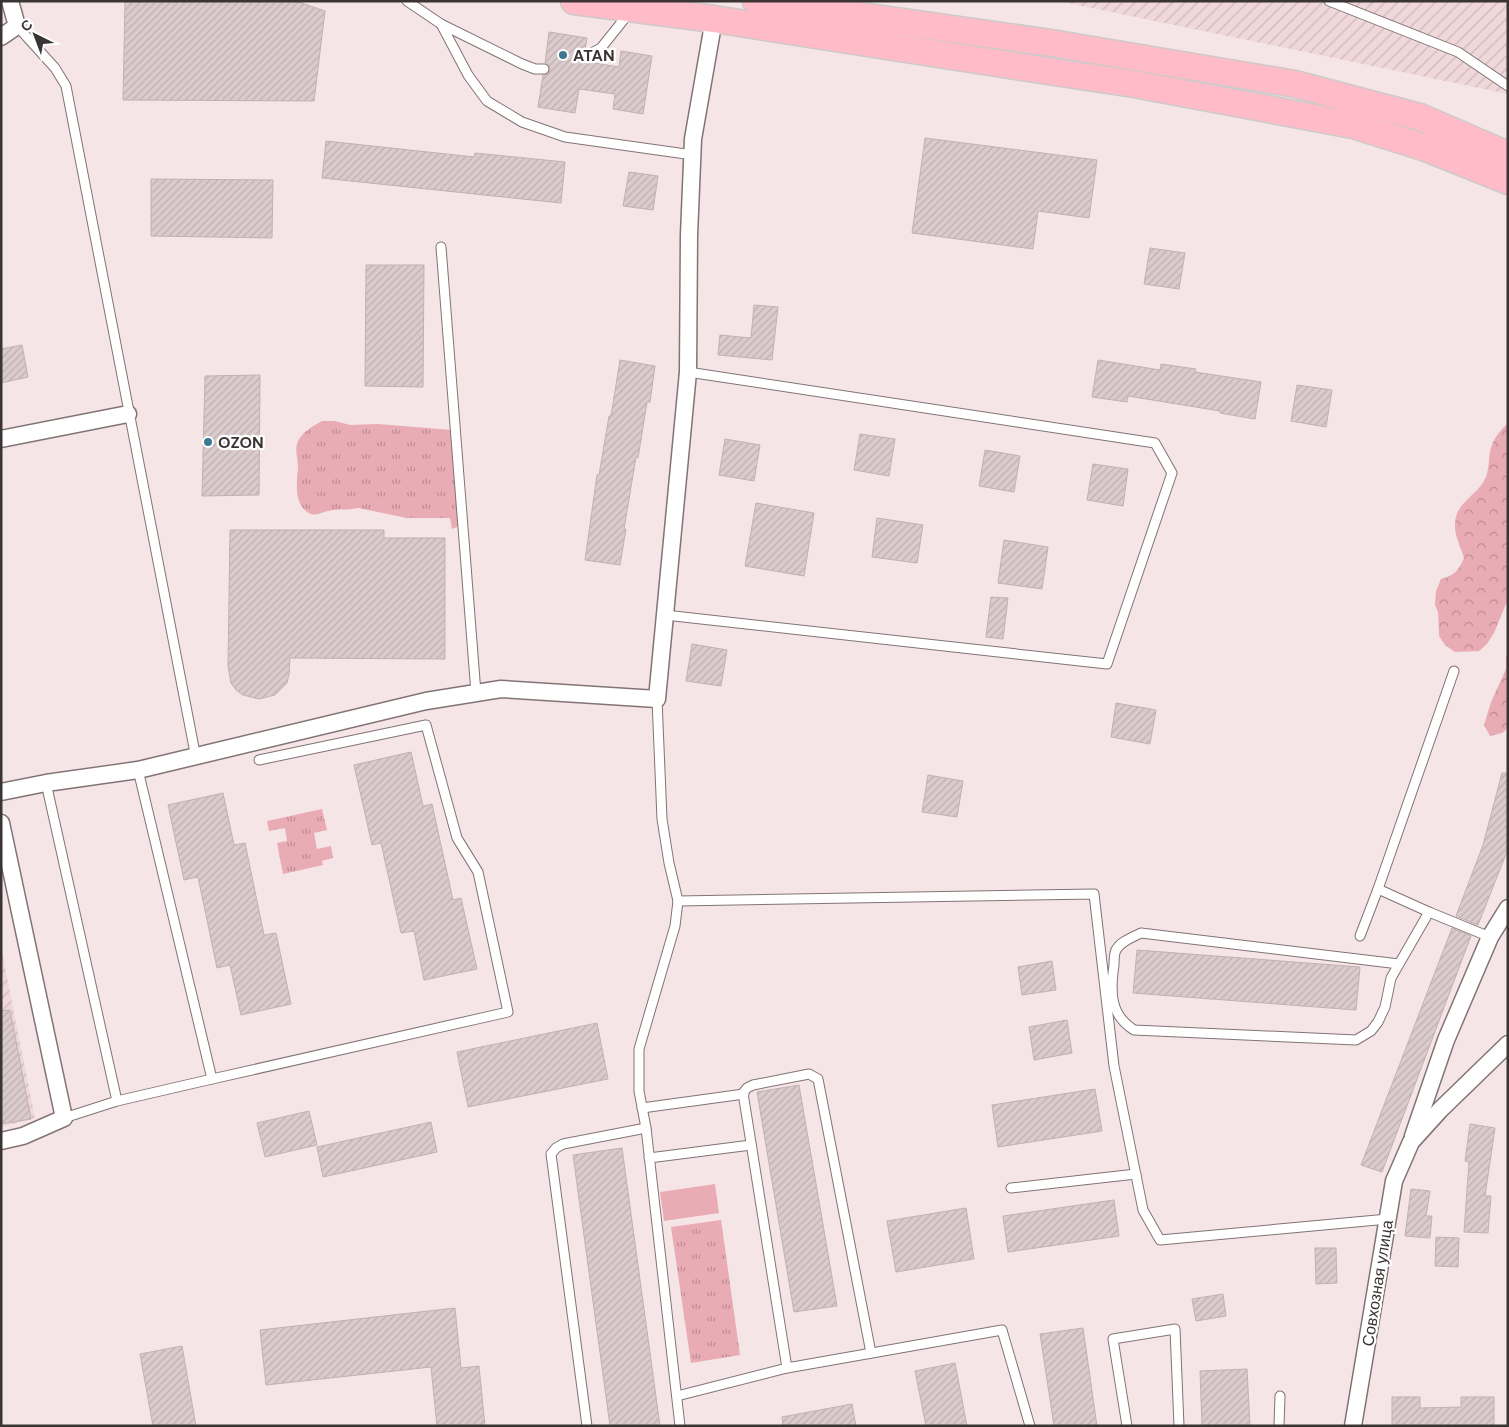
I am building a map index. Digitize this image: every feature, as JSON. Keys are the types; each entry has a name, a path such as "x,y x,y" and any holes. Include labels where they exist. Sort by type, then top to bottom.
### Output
{"main road":[{"path":"574,1 714,20 1134,84 1353,125 1426,148 1508,181"},
{"path":"756,1 1051,43 1295,84 1420,117 1508,155"}],"street":[{"path":"1,37 17,26 10,1"},
{"path":"1,792 46,783 138,770 196,758 426,701 501,689 658,699 688,372 689,235 694,139 714,20"},
{"path":"1,439 128,414"},
{"path":"1,823 64,1118 23,1136 1,1140"},
{"name":"Совхозная улица","path":"1353,1426 1394,1181 1411,1142 1446,1040 1490,937 1508,908"},
{"name":"Совхозная улица","path":"1411,1142 1440,1110 1508,1044"}],"lane":[{"path":"407,1 441,24 535,70 544,69"},
{"path":"1329,1 1458,52 1508,86"},
{"path":"584,57 601,48 632,10"},
{"path":"441,24 468,75 487,101 522,122 565,137 693,155"},
{"path":"17,26 55,68 66,86 196,758"},
{"path":"441,247 476,693"},
{"path":"665,615 1107,664 1172,473 1155,443 688,372"},
{"path":"1360,936 1454,671"},
{"path":"658,699 662,819 669,863 678,901 675,926 639,1049 639,1091 646,1128 680,1426"},
{"path":"64,1118 117,1101 508,1012 478,872 457,838 426,725 259,760"},
{"path":"138,770 212,1079"},
{"path":"46,783 117,1101"},
{"path":"1378,889 1490,937"},
{"path":"678,901 1094,894 1114,1066 1143,1210 1160,1240 1388,1219"},
{"path":"1400,964 1141,933 1126,940 1116,950 1111,983 1116,1010 1123,1023 1134,1030 1356,1040 1371,1031 1378,1022 1385,1007 1391,978 1400,964 1429,912"},
{"path":"787,1368 744,1094 747,1088 762,1083 809,1074 818,1080 871,1353"},
{"path":"642,1108 744,1094"},
{"path":"587,1426 552,1154 556,1148 563,1144 646,1128"},
{"path":"649,1158 751,1145"},
{"path":"1011,1188 1136,1174"},
{"path":"1127,1426 1113,1339 1175,1329 1179,1426"},
{"path":"677,1396 787,1368 1002,1330 1030,1426"},
{"path":"1279,1426 1280,1396"}],"shaded area":[{"path":"1058,1 1508,1 1508,94"},
{"path":"1,947 35,1118 1,1127"}],"green space":[{"path":"322,421 335,421 350,425 378,424 452,430 462,522 452,529 450,518 407,518 358,508 332,510 317,514 309,513 300,504 298,498 296,447 304,433"},
{"path":"1508,423 1508,599 1494,633 1487,644 1479,651 1455,652 1445,645 1439,636 1438,612 1435,605 1436,591 1441,579 1456,572 1464,558 1456,532 1456,517 1461,506 1483,483 1487,474 1493,442"},
{"path":"1508,654 1508,728 1502,733 1490,736 1484,725 1491,702 1506,669 1506,657"},
{"path":"322,809 327,830 314,833 317,849 331,846 333,858 322,861 323,865 283,874 277,843 287,841 285,828 269,831 267,821"},
{"path":"715,1184 719,1213 664,1221 660,1192"},
{"path":"721,1220 740,1355 691,1363 671,1227"}],"building":[{"path":"125,1 296,1 325,11 314,101 123,100"},
{"path":"549,32 587,38 585,50 579,53 578,56 579,60 583,63 588,62 619,67 621,51 652,56 643,114 613,109 615,94 579,89 575,113 538,107 543,75 548,74 550,69 549,65 545,63"},
{"path":"925,138 1097,160 1089,218 1038,211 1033,249 912,233"},
{"path":"326,141 474,157 475,153 565,162 561,203 322,178"},
{"path":"629,172 658,176 653,210 623,206"},
{"path":"151,179 273,180 272,238 151,236"},
{"path":"1150,248 1185,253 1179,289 1144,284"},
{"path":"366,265 424,265 423,387 365,386"},
{"path":"754,305 778,307 772,360 718,355 720,335 751,338"},
{"path":"22,345 28,377 1,383 1,349"},
{"path":"620,360 655,366 650,402 647,402 638,458 636,457 620,565 585,560 597,475 599,475 609,416 611,416"},
{"path":"1098,360 1160,370 1161,364 1196,369 1195,372 1261,382 1255,419 1220,413 1220,411 1128,396 1127,402 1092,397"},
{"path":"260,375 259,495 202,496 205,376"},
{"path":"1297,385 1332,390 1326,427 1291,421"},
{"path":"860,434 895,439 889,476 854,470"},
{"path":"725,439 760,445 754,481 719,475"},
{"path":"985,450 1020,456 1014,492 979,486"},
{"path":"1093,464 1128,469 1123,506 1087,500"},
{"path":"756,503 814,513 804,576 745,566"},
{"path":"877,518 923,525 917,563 872,557"},
{"path":"230,530 384,530 384,538 445,538 445,659 290,658 287,683 275,695 259,699 243,695 231,683 228,666"},
{"path":"1004,540 1048,547 1042,589 998,583"},
{"path":"991,597 1008,598 1003,639 986,637"},
{"path":"692,644 727,650 721,686 686,681"},
{"path":"1116,703 1156,710 1150,744 1111,737"},
{"path":"411,752 423,806 432,804 453,900 461,898 477,969 424,980 414,931 401,933 381,843 372,845 354,765"},
{"path":"1502,773 1508,773 1508,849 1478,925 1456,916 1483,845"},
{"path":"928,775 963,781 957,817 922,812"},
{"path":"223,793 234,845 245,843 264,935 276,933 291,1004 241,1015 230,965 217,968 198,877 184,880 168,805"},
{"path":"1452,928 1471,936 1382,1172 1361,1165"},
{"path":"1137,950 1360,967 1356,1010 1133,993"},
{"path":"1052,961 1056,990 1022,995 1018,967"},
{"path":"10,1010 31,1119 1,1124 1,1011"},
{"path":"1067,1020 1072,1053 1034,1060 1029,1027"},
{"path":"597,1023 608,1079 468,1107 457,1052"},
{"path":"799,1085 837,1306 794,1312 757,1092"},
{"path":"1095,1089 1102,1131 998,1147 992,1105"},
{"path":"309,1111 317,1145 265,1157 257,1123"},
{"path":"431,1122 437,1152 323,1177 317,1147"},
{"path":"1470,1124 1495,1128 1485,1196 1491,1196 1488,1233 1464,1232 1469,1162 1465,1161"},
{"path":"622,1148 660,1426 610,1426 573,1155"},
{"path":"1411,1189 1430,1191 1426,1216 1432,1216 1430,1238 1405,1236"},
{"path":"1114,1200 1119,1236 1008,1252 1003,1216"},
{"path":"966,1208 974,1259 896,1272 887,1221"},
{"path":"1436,1237 1459,1238 1458,1267 1435,1266"},
{"path":"1315,1248 1336,1248 1337,1283 1316,1284"},
{"path":"1223,1294 1226,1316 1196,1321 1192,1299"},
{"path":"455,1308 461,1368 479,1366 485,1426 437,1426 431,1367 266,1385 260,1330"},
{"path":"1083,1328 1097,1426 1054,1426 1040,1334"},
{"path":"182,1346 196,1426 153,1426 140,1354"},
{"path":"955,1363 967,1426 926,1426 915,1371"},
{"path":"1247,1369 1250,1426 1202,1426 1200,1371"},
{"path":"1392,1397 1420,1397 1420,1408 1461,1407 1461,1397 1494,1397 1494,1426 1392,1426"},
{"path":"852,1404 856,1426 783,1426 782,1417"}],"place":[{"name":"ATAN","path":"563,55"},
{"name":"OZON","path":"208,442"}]}
